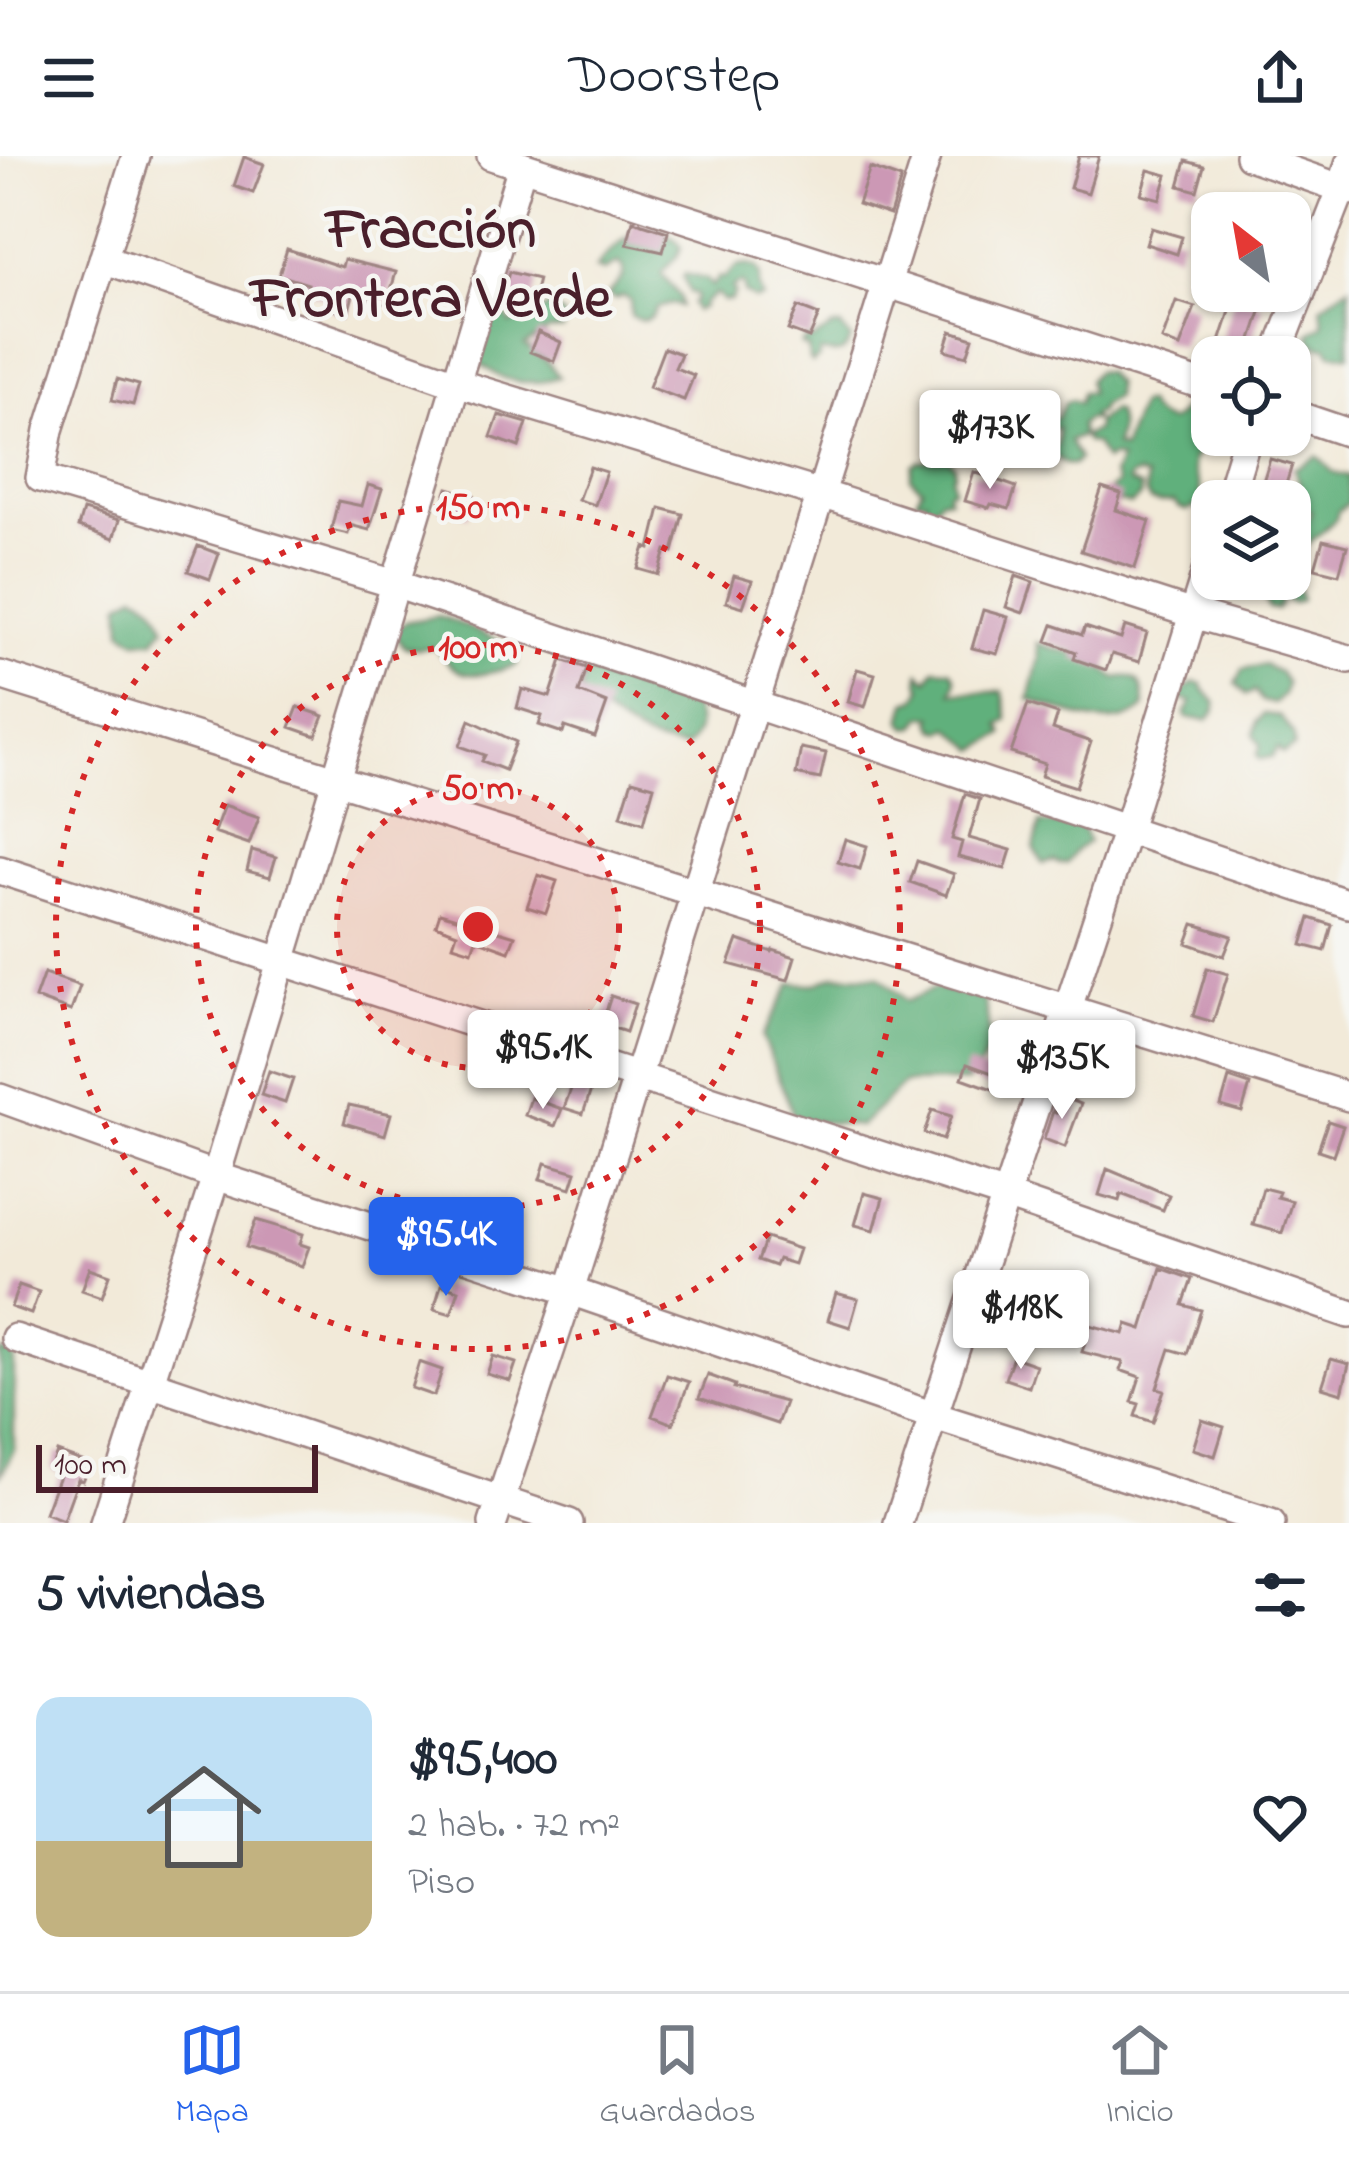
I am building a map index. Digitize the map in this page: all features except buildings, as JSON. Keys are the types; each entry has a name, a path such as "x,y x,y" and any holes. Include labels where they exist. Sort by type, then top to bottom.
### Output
{"street":[{"path":"136,156 49,430 40,478 395,584 1349,904"},
{"path":"491,156 1191,381"},
{"path":"497,1512 927,156"},
{"path":"1249,156 1347,181 1284,336"},
{"path":"105,1523 216,1176 522,166"},
{"path":"103,259 456,382 1349,659"},
{"path":"1311,420 1349,433"},
{"path":"898,1523 1127,829 1197,600"},
{"path":"0,675 1349,1097"},
{"path":"0,870 1006,1196 1349,1314"},
{"path":"0,1098 216,1176 934,1416 1271,1523"},
{"path":"15,1338 497,1512 569,1523"}],"green space":[{"path":"657,227 681,247 661,273 680,297 681,306 656,308 649,318 639,320 631,316 630,300 608,295 624,269 619,263 604,271 596,268 631,235"},
{"path":"748,265 760,275 763,298 755,300 744,293 741,283 732,288 731,300 723,301 716,293 695,311 696,294 690,293 685,274 706,279 712,286 737,266"},
{"path":"1349,286 1349,355 1331,353 1327,346 1312,341 1310,333 1323,324 1321,306"},
{"path":"496,301 511,324 550,305 564,315 563,329 549,330 525,345 559,377 520,382 500,377 479,363 474,348 484,317"},
{"path":"841,327 851,339 848,345 838,353 820,352 812,363 803,341"},
{"path":"1096,371 1105,372 1115,384 1115,397 1091,415 1095,421 1087,419 1080,425 1081,436 1069,441 1079,459 1073,465 1065,464 1052,454 1058,429 1045,426 1066,402 1079,403 1082,392 1090,393 1088,380"},
{"path":"1191,402 1191,456 1195,456 1192,463 1197,480 1191,480 1191,509 1174,502 1150,501 1146,478 1138,475 1128,482 1141,488 1140,497 1131,505 1115,501 1110,489 1117,484 1113,475 1120,460 1105,461 1095,444 1083,436 1095,431 1096,423 1112,410 1119,428 1115,446 1122,449 1139,404 1146,403 1169,422"},
{"path":"1317,456 1333,472 1349,476 1349,502 1311,543 1311,480 1298,480 1294,469"},
{"path":"948,459 955,472 949,498 941,498 932,507 925,499 916,500 922,488 910,478 913,465"},
{"path":"136,594 152,603 163,621 165,627 154,640 137,640 123,631 121,603"},
{"path":"1265,600 1280,600 1276,610 1269,609"},
{"path":"438,616 519,645 517,665 463,673 434,647 404,647 393,634 405,622"},
{"path":"1037,643 1092,660 1116,678 1135,679 1144,708 1118,721 1103,721 1029,699 1039,657"},
{"path":"1264,665 1279,672 1286,683 1274,704 1262,701 1255,691 1247,695 1236,684 1243,669"},
{"path":"935,668 953,672 952,692 1003,692 1008,720 1000,725 1004,734 977,750 950,727 936,729 934,716 923,716 916,726 908,727 902,721 907,702 916,699 922,688 920,673 928,680"},
{"path":"587,674 624,677 693,706 697,728 691,742 686,748 657,743 607,716 584,698 581,689"},
{"path":"1195,682 1216,703 1208,720 1187,718 1192,702 1179,699"},
{"path":"1264,714 1280,716 1295,743 1283,754 1278,748 1272,757 1260,759 1261,745 1254,734"},
{"path":"1040,823 1081,825 1088,842 1067,863 1043,864 1034,848"},
{"path":"835,975 879,976 907,1001 935,988 984,1000 989,1034 982,1063 967,1082 904,1083 860,1126 795,1119 762,1037 791,983 815,984"},
{"path":"0,1352 14,1354 14,1450 0,1477"}],"district":[{"name":"Fracción Frontera Verde","path":"431,266"}]}
